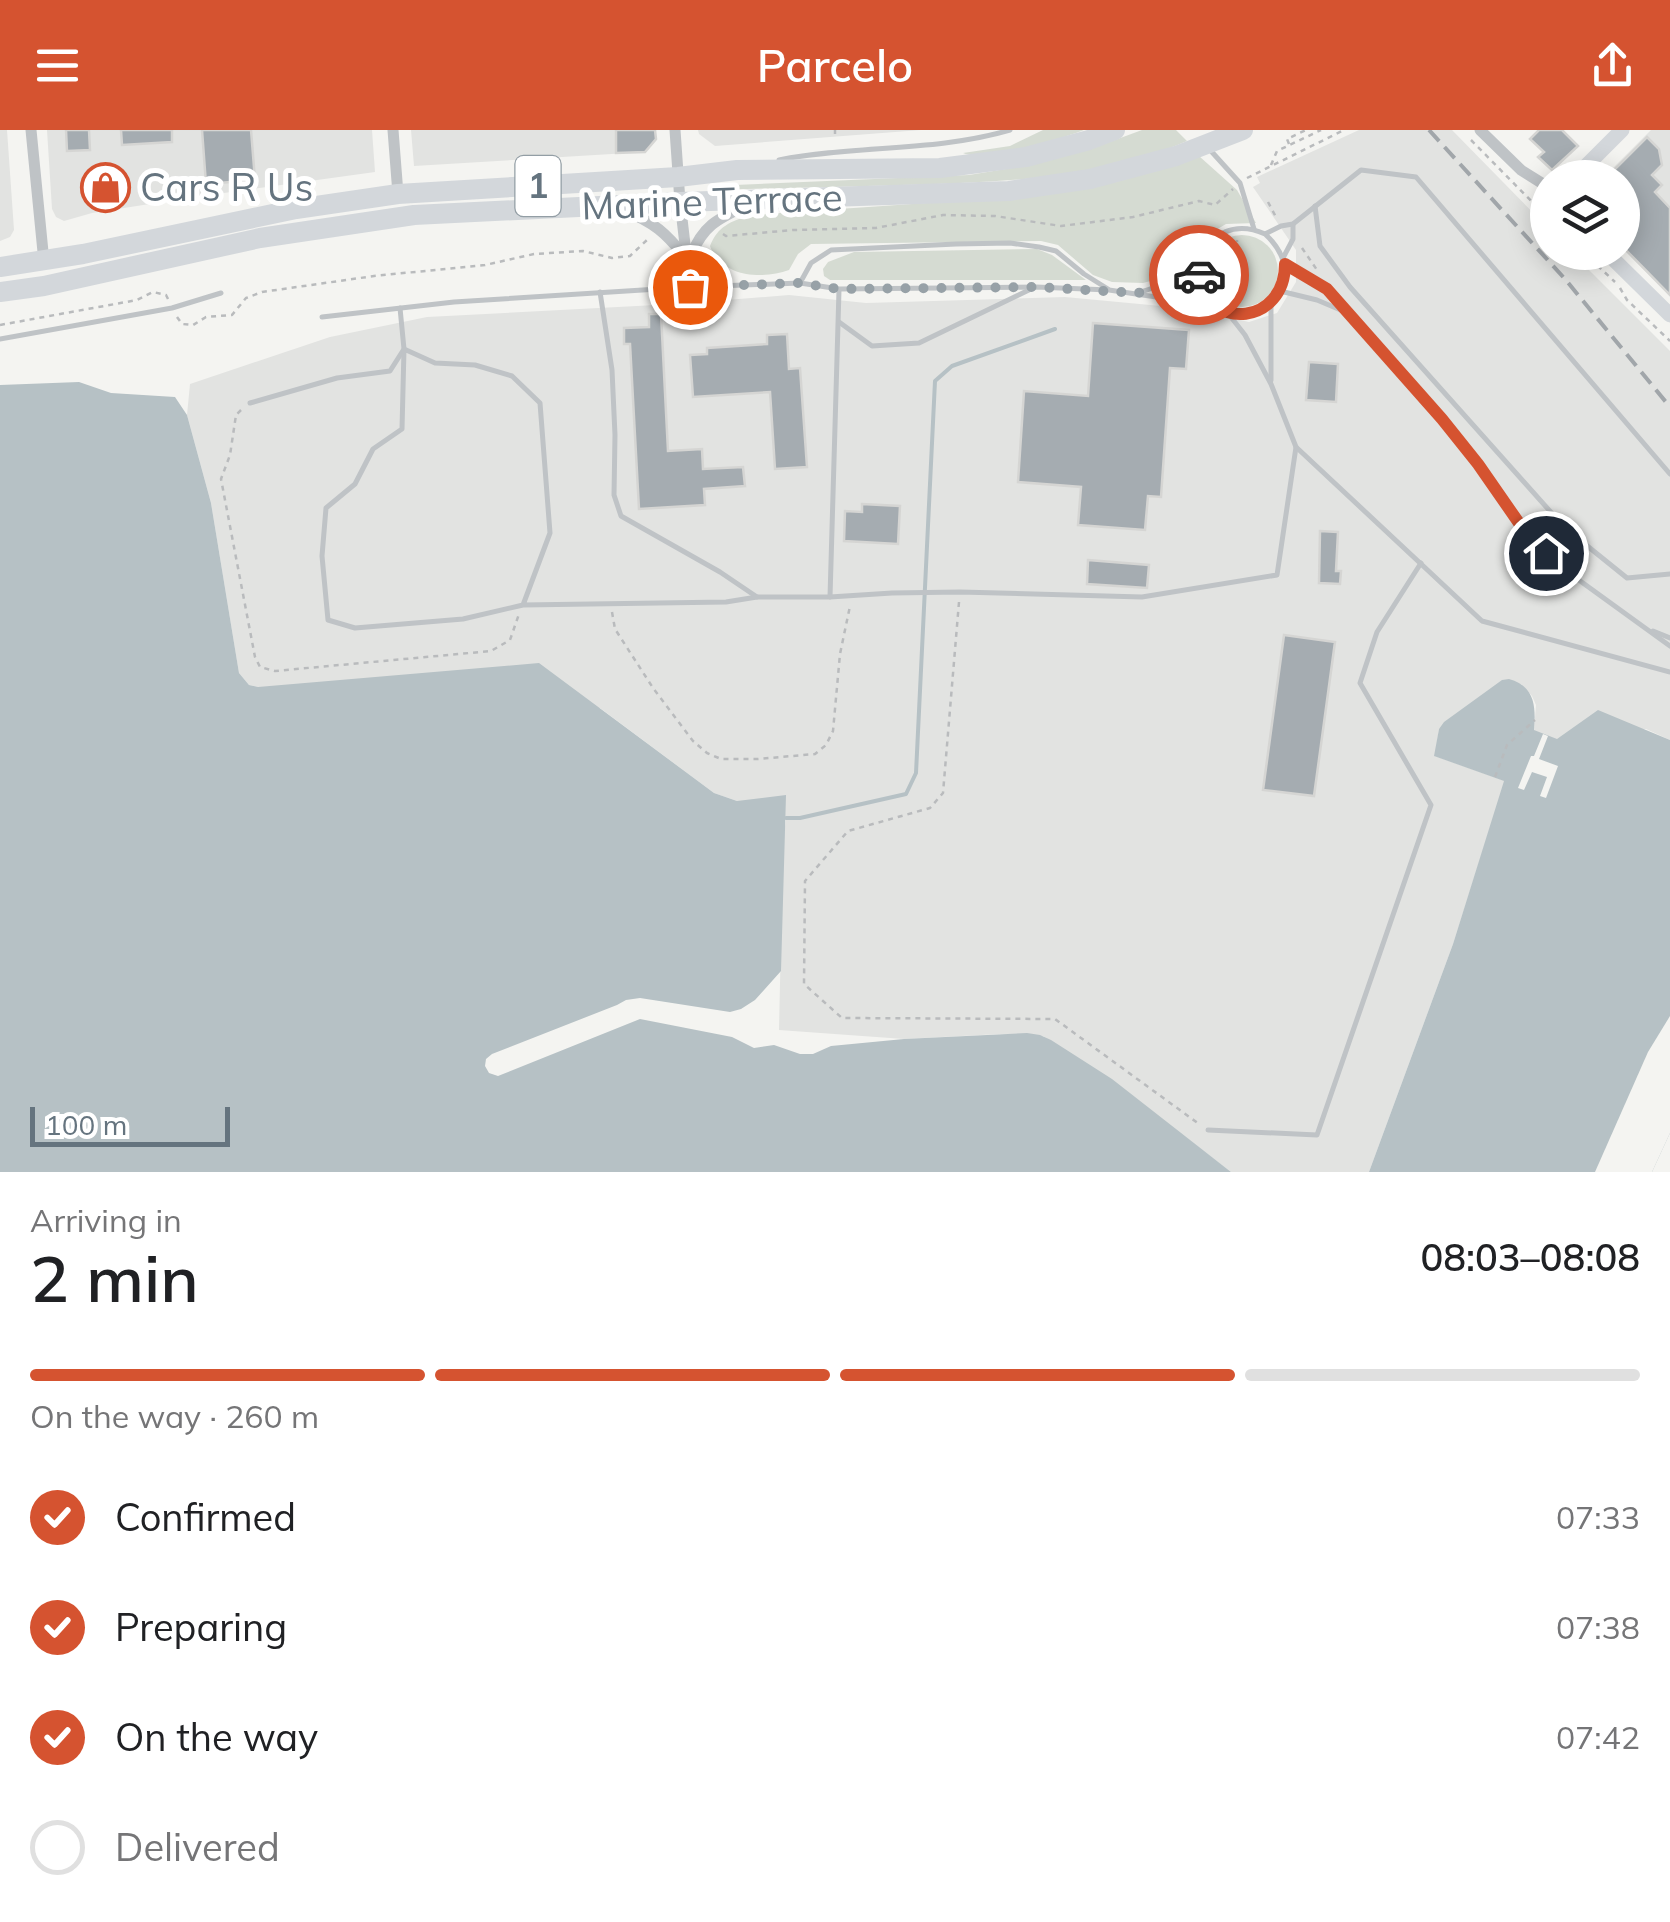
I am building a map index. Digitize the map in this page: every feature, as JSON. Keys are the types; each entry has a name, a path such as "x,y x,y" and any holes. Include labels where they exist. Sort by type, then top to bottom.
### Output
{"highway":[{"name":"Marine Terrace","path":"0,267 44,262 280,212 398,194 738,170 940,168 1026,156 1115,130"},
{"name":"Marine Terrace","path":"0,292 44,286 260,238 414,215 1009,191 1090,179 1176,156 1239,132"}],"street":[{"path":"32,130 44,262"},
{"path":"393,130 398,194"},
{"path":"675,130 690,287"},
{"path":"1592,160 1622,130"},
{"path":"1474,133 1530,179"},
{"path":"1521,170 1530,176"},
{"path":"689,262 698,238 711,224 746,206 779,198"},
{"path":"610,205 652,222 689,262"},
{"path":"1625,270 1669,311"}],"lane":[{"path":"738,170 806,155 957,141 1010,130"},
{"path":"1202,142 1240,183 1254,229"},
{"path":"1266,234 1293,224 1360,170 1416,177 1670,474"},
{"path":"1315,206 1320,246 1350,287 1565,528 1628,578 1670,574"},
{"path":"1284,261 1293,239 1293,224"},
{"path":"1138,293 1165,285 1186,272 1215,237 1227,230 1254,229 1276,244 1284,261 1285,278 1271,303 1252,313 1227,312"},
{"path":"800,283 811,263 831,250 1010,244 1056,251 1109,290"},
{"path":"1200,259 1202,288 1246,335 1272,384 1296,447 1482,620 1670,672"},
{"path":"1284,261 1327,289 1442,419 1528,536 1564,570 1670,646"},
{"path":"322,317 454,302 800,283 839,289 1109,290 1217,306"},
{"path":"838,321 872,346 919,343 1036,287"},
{"path":"830,597 839,289"},
{"path":"1280,291 1346,312"},
{"path":"600,292 612,370 614,495 621,516 758,596"},
{"path":"0,339 172,308 221,293"},
{"path":"1271,303 1272,384"},
{"path":"400,308 404,349 402,429 372,449 355,484 326,508 322,556 328,620 355,628 464,619 522,605 726,602 758,596 830,597 892,592 1142,597 1277,575 1296,447"},
{"path":"250,402 337,378 390,371 404,349"},
{"path":"404,349 435,363 475,365 512,376 540,403 550,534 522,605"},
{"path":"1208,1130 1317,1136 1431,805 1360,682 1377,632 1421,563"},
{"path":"1633,620 1670,638"}],"path":[{"path":"1290,146 1287,140 1306,130"},
{"path":"1271,166 1277,151 1321,130"},
{"path":"1474,133 1530,197"},
{"path":"1236,304 1237,234"},
{"path":"1602,270 1670,341"},
{"path":"960,592 943,793 930,808 848,831 805,881 804,984 842,1018 1055,1019 1208,1130"},
{"path":"610,603 615,628 693,741 706,754 758,759 815,754 826,744 833,730 840,654 853,595"},
{"path":"1495,777 1507,745 1534,720"}],"shaded area":[{"path":"0,130 7,130 14,230 10,237 0,241"},
{"path":"47,130 372,130 375,172 92,213 64,221 52,209"},
{"path":"411,130 655,130 656,139 645,152 414,166"},
{"path":"698,130 921,130 715,146"},
{"path":"1043,130 1084,130 1004,152 963,153 1010,146"},
{"path":"1142,130 1176,130 1187,141 1118,164 1011,180 712,190 711,186 969,175 1030,165"},
{"path":"1359,130 1452,130 1530,210 1530,270 1589,270 1670,351 1670,740 1646,729 1574,728 1558,740 1534,731 1536,705 1521,684 1439,729 1435,756 1505,781 1453,944 1369,1172 1231,1172 1043,1036 904,1039 779,1030 786,818 714,793 600,708 258,687 249,685 239,673 211,503 187,415 190,384 330,337 427,317 789,295 866,303 1065,297 1193,309 1249,322 1277,313 1296,282 1296,250 1253,187 1260,183 1257,177"},
{"path":"1651,130 1670,130 1670,296 1640,266 1640,160 1621,160"},
{"path":"1199,156 1237,190 1256,223 1226,224 1204,237 1191,260 1173,275 1143,283 1112,282 1093,275 1058,245 1041,241 811,244 798,254 789,270 767,275 733,270 715,256 710,246 726,226 750,215 985,199"},
{"path":"1242,235 1267,246 1278,271 1267,296 1242,307 1217,296 1206,271 1217,246"},
{"path":"1037,249 1086,280 830,280 823,269 828,262 854,252"},
{"path":"79,382 111,393 175,397 187,415 211,503 239,673 249,685 539,663 714,793 737,801 786,795 781,971 755,1000 730,1012 640,998 626,1000 492,1054 486,1059 489,1073 498,1076 640,1019 732,1037 754,1048 774,1045 800,1054 813,1054 831,1046 904,1039 1027,1033 1051,1040 1112,1079 1231,1172 0,1172 0,385"},
{"path":"1509,679 1529,692 1535,713 1534,730 1557,739 1598,710 1670,740 1670,1133 1652,1172 1369,1172 1453,944 1504,781 1434,756 1439,729 1502,680"}],"pier":[{"path":"1543,734 1548,736 1539,759 1558,766 1546,798 1540,796 1547,777 1532,772 1524,790 1518,788"},
{"path":"1670,1016 1670,1133 1652,1172 1595,1172 1648,1052"}],"building":[{"path":"66,130 89,130 90,150 67,151"},
{"path":"121,130 172,130 172,142 122,145"},
{"path":"202,130 251,130 255,180 206,184"},
{"path":"616,130 655,130 656,139 645,152 616,153"},
{"path":"1539,130 1562,130 1578,146 1563,160 1541,160 1538,157 1544,152 1530,139"},
{"path":"1647,137 1659,149 1662,165 1652,175 1662,185 1655,192 1670,208 1670,295 1640,264 1640,160 1624,160"},
{"path":"649,314 661,314 668,451 702,449 703,469 743,467 745,486 704,489 705,505 639,509 630,344 624,344 624,328 649,327"},
{"path":"1093,323 1189,330 1186,369 1170,368 1161,497 1148,496 1145,530 1078,525 1081,487 1018,482 1024,391 1088,396"},
{"path":"787,334 789,369 800,368 807,467 775,469 770,392 693,397 690,355 707,354 707,348 767,344 767,335"},
{"path":"1309,362 1338,364 1336,402 1306,400"},
{"path":"862,504 900,506 898,544 844,541 845,511 862,512"},
{"path":"1320,531 1338,532 1336,571 1341,571 1340,584 1319,583"},
{"path":"1088,560 1149,565 1147,588 1087,584"},
{"path":"1284,635 1335,642 1314,796 1263,790"}],"waterway":[{"path":"786,818 906,794 916,773 935,381 952,366 1055,329"}],"railway":[{"path":"1429,130 1565,279 1670,407"}],"way so far":[{"path":"690,287 800,283 839,289 1036,287 1138,293 1165,285 1200,259 1199,275"}],"place":[{"name":"Cars R Us","path":"105,188"}],"route":[{"path":"1199,275 1208,298 1227,312 1239,314 1262,310 1276,298 1285,278 1285,264 1327,289 1442,419 1528,536 1546,553"}]}
